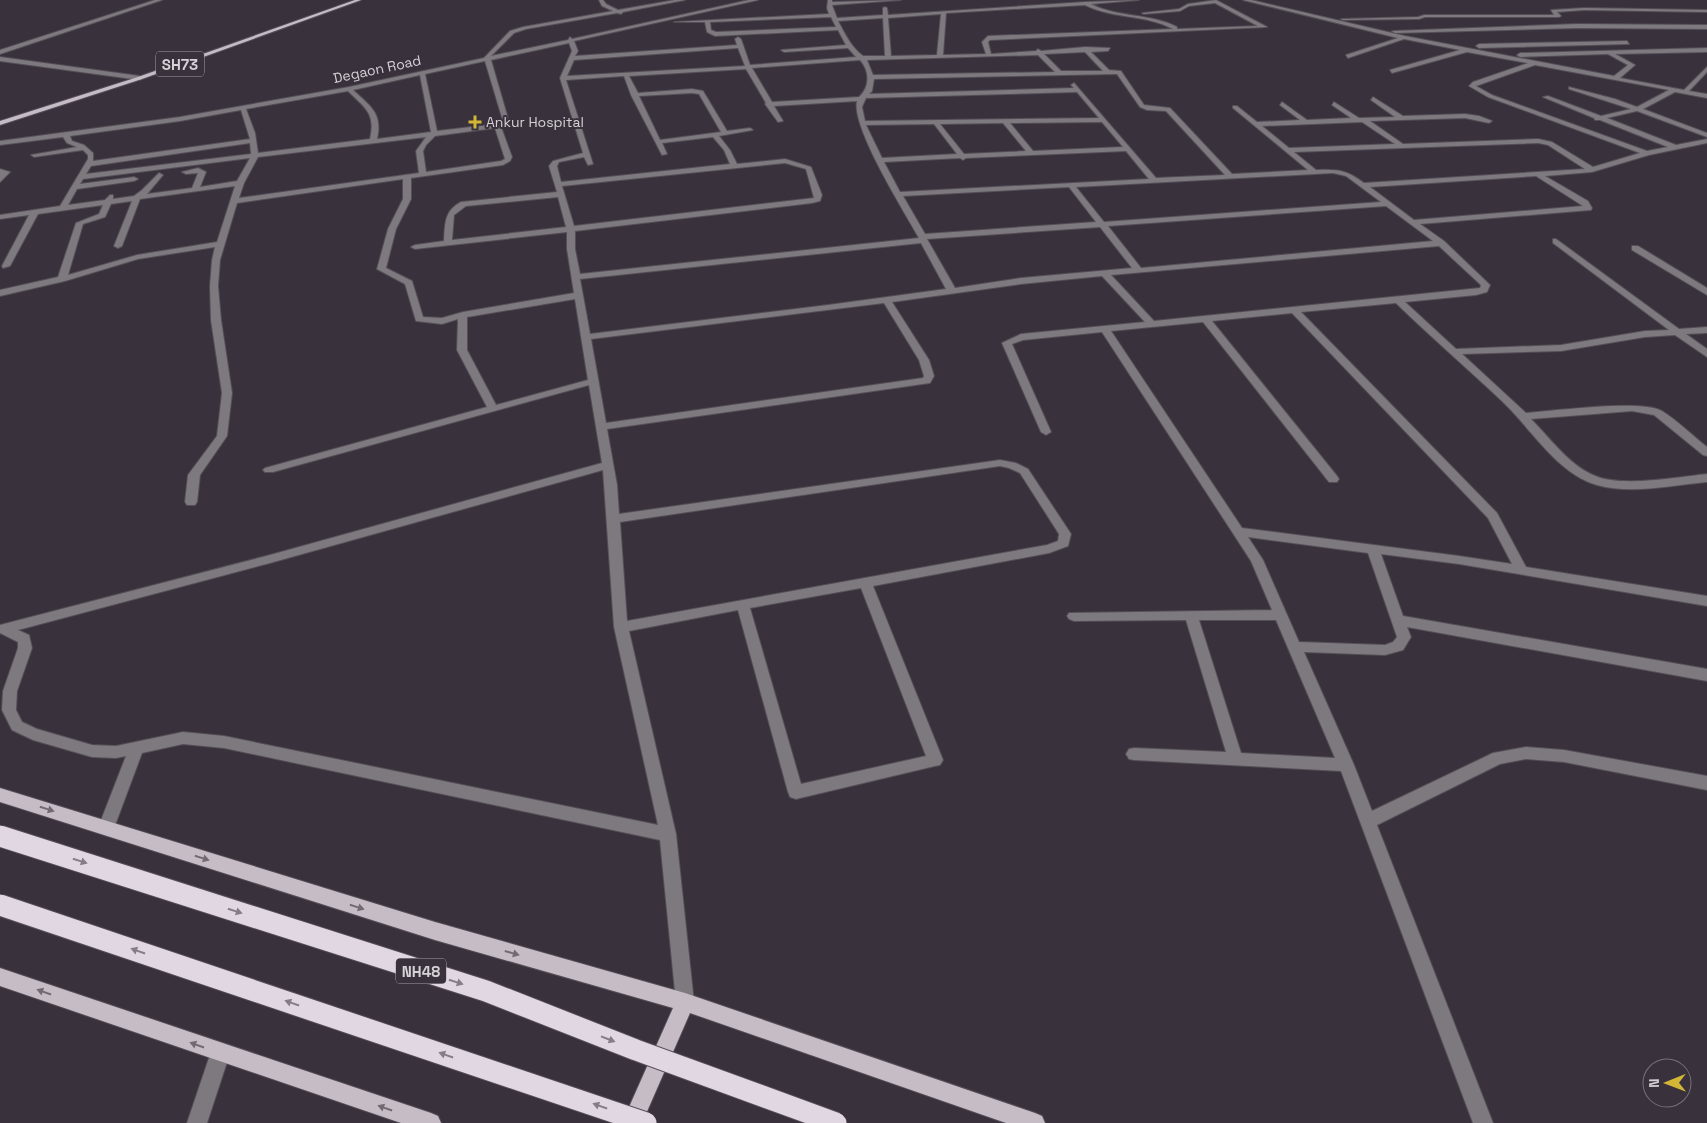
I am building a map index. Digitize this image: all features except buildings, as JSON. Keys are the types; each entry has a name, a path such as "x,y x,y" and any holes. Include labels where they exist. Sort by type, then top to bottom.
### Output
{"highway":[{"name":"NH48","path":"0,836 486,991 636,1050 836,1123"},
{"path":"0,905 646,1123"}],"main road":[{"name":"SH73","path":"0,123 140,78 359,0"},
{"path":"0,795 435,931 685,1002 1035,1123"},
{"path":"0,977 431,1123"},
{"path":"632,1123 685,1002"}],"street":[{"path":"0,52 160,0"},
{"path":"601,0 604,5 627,16"},
{"path":"660,0 670,2"},
{"path":"80,177 497,126 506,122 487,57 512,32 683,0"},
{"name":"Degaon Road","path":"0,143 243,108 349,89 487,57 756,0"},
{"path":"900,0 830,2 835,17 850,46 862,58 869,69 871,77 869,91 863,97 859,106 862,123 879,160 952,291"},
{"path":"663,19 679,22 887,16 1083,1 1137,0"},
{"path":"1245,0 1405,38 1707,96"},
{"path":"883,1 887,16 888,57"},
{"path":"1083,1 1096,10 1162,21 1177,29"},
{"path":"989,55 985,42 988,38 1264,27 1213,1 1188,6 1180,10 1124,15"},
{"path":"1571,3 1584,9"},
{"path":"1699,6 1707,11"},
{"path":"1577,26 1553,11 1584,9 1707,11"},
{"path":"940,57 944,12"},
{"path":"1320,19 1419,18 1424,16 1559,16"},
{"path":"634,20 641,24"},
{"path":"707,21 711,33 769,34 840,28"},
{"path":"1375,31 1577,26 1707,27"},
{"path":"736,33 748,67 768,104 780,121"},
{"path":"1615,37 1646,52"},
{"path":"1348,56 1405,38"},
{"path":"570,39 575,51 563,78 589,159 554,163 559,189 571,230 570,249 577,277 608,466 614,519 621,627 668,834 685,1002"},
{"path":"1454,47 1627,43"},
{"path":"572,58 740,46"},
{"path":"795,63 781,48 850,46"},
{"path":"1085,49 1107,71"},
{"path":"563,78 862,58 940,57 1108,49"},
{"path":"1392,71 1468,50"},
{"path":"1498,55 1707,50"},
{"path":"1038,51 1078,90 1154,180"},
{"path":"1608,52 1632,65 1615,79"},
{"path":"0,59 140,78"},
{"path":"1534,63 1475,83 1472,86 1490,96 1647,153"},
{"path":"1685,92 1707,69"},
{"path":"422,72 434,133"},
{"path":"871,77 1121,72 1144,107 1168,109 1230,176"},
{"path":"626,75 664,154"},
{"path":"1571,88 1638,109 1707,135"},
{"path":"349,89 367,105 375,118 377,127 373,142"},
{"path":"768,104 863,97 1078,90"},
{"path":"1565,124 1638,109 1674,90"},
{"path":"634,95 701,92 726,134"},
{"path":"1546,97 1675,147"},
{"path":"1373,99 1402,119"},
{"path":"1282,104 1306,122"},
{"path":"1334,104 1402,146"},
{"path":"1235,107 1314,172"},
{"path":"191,502 194,475 222,436 227,393 216,320 214,286 220,244 240,183 255,156 253,141 243,108"},
{"path":"1254,124 1465,116 1489,121"},
{"path":"862,123 937,124 1104,120"},
{"path":"1006,123 1032,154"},
{"path":"937,124 962,158"},
{"path":"234,202 506,162 509,157 497,126"},
{"path":"658,142 716,136 750,130"},
{"path":"423,174 418,150 434,133"},
{"path":"62,209 88,164 91,154 85,148 69,142 66,135"},
{"path":"716,136 722,143 734,166"},
{"path":"1286,150 1538,140 1550,143 1592,170"},
{"path":"88,164 253,141"},
{"path":"1363,185 1592,170 1647,153 1707,141"},
{"path":"34,155 85,148"},
{"path":"879,160 1128,150"},
{"path":"416,247 812,201 817,199 818,195 810,168 801,164 785,161 734,166 559,189 464,204 455,207 450,212 448,243"},
{"path":"74,187 201,170 202,172 195,190"},
{"path":"0,171 6,172 0,180"},
{"path":"62,279 80,223 102,216 125,171"},
{"path":"898,194 1230,176 1344,172 1415,222 1486,285 1484,290 1021,337 1007,343 1007,346 1046,432"},
{"path":"1415,222 1588,208 1585,203 1537,174"},
{"path":"118,246 137,197 146,192 159,175"},
{"path":"407,176 407,199 392,229 381,269 409,283 419,319 442,321 463,315 580,295"},
{"path":"0,217 240,183"},
{"path":"1071,185 1138,270"},
{"path":"577,277 923,238 1388,204"},
{"path":"6,266 36,212"},
{"path":"1556,241 1707,354"},
{"path":"587,337 887,300 1021,281 1440,243"},
{"path":"0,293 62,279 137,258 220,244"},
{"path":"1635,248 1707,292"},
{"path":"1104,273 1152,324"},
{"path":"1397,299 1523,416 1584,477 1601,482 1620,484 1707,478"},
{"path":"602,427 926,382 929,376 924,360 887,300"},
{"path":"1294,310 1493,516 1522,571"},
{"path":"463,315 462,350 493,408"},
{"path":"1205,318 1333,479"},
{"path":"1104,328 1257,560 1346,766 1483,1123"},
{"path":"1452,352 1561,348 1676,331 1707,330"},
{"path":"269,470 594,381"},
{"path":"1523,416 1632,408 1650,410 1658,413 1707,453"},
{"path":"614,519 1000,463 1012,465 1024,471 1065,534 1064,543 1049,549 621,627"},
{"path":"2,629 270,559 608,466"},
{"path":"1240,532 1522,571 1707,602"},
{"path":"1296,647 1385,650 1398,646 1404,637 1373,550"},
{"path":"743,605 796,792 935,760 865,582"},
{"path":"1074,616 1282,615"},
{"path":"1191,616 1235,758"},
{"path":"1398,620 1707,674"},
{"path":"2,629 24,639 25,648 10,691 9,710 17,726 33,734 92,751 116,752 183,738 224,742 668,834"},
{"path":"106,828 137,748"},
{"path":"1368,821 1498,758 1526,753 1564,756 1707,783"},
{"path":"1134,754 1235,758 1346,766"},
{"path":"197,1123 220,1053"}],"place":[{"name":"Ankur Hospital","path":"475,122"}]}
